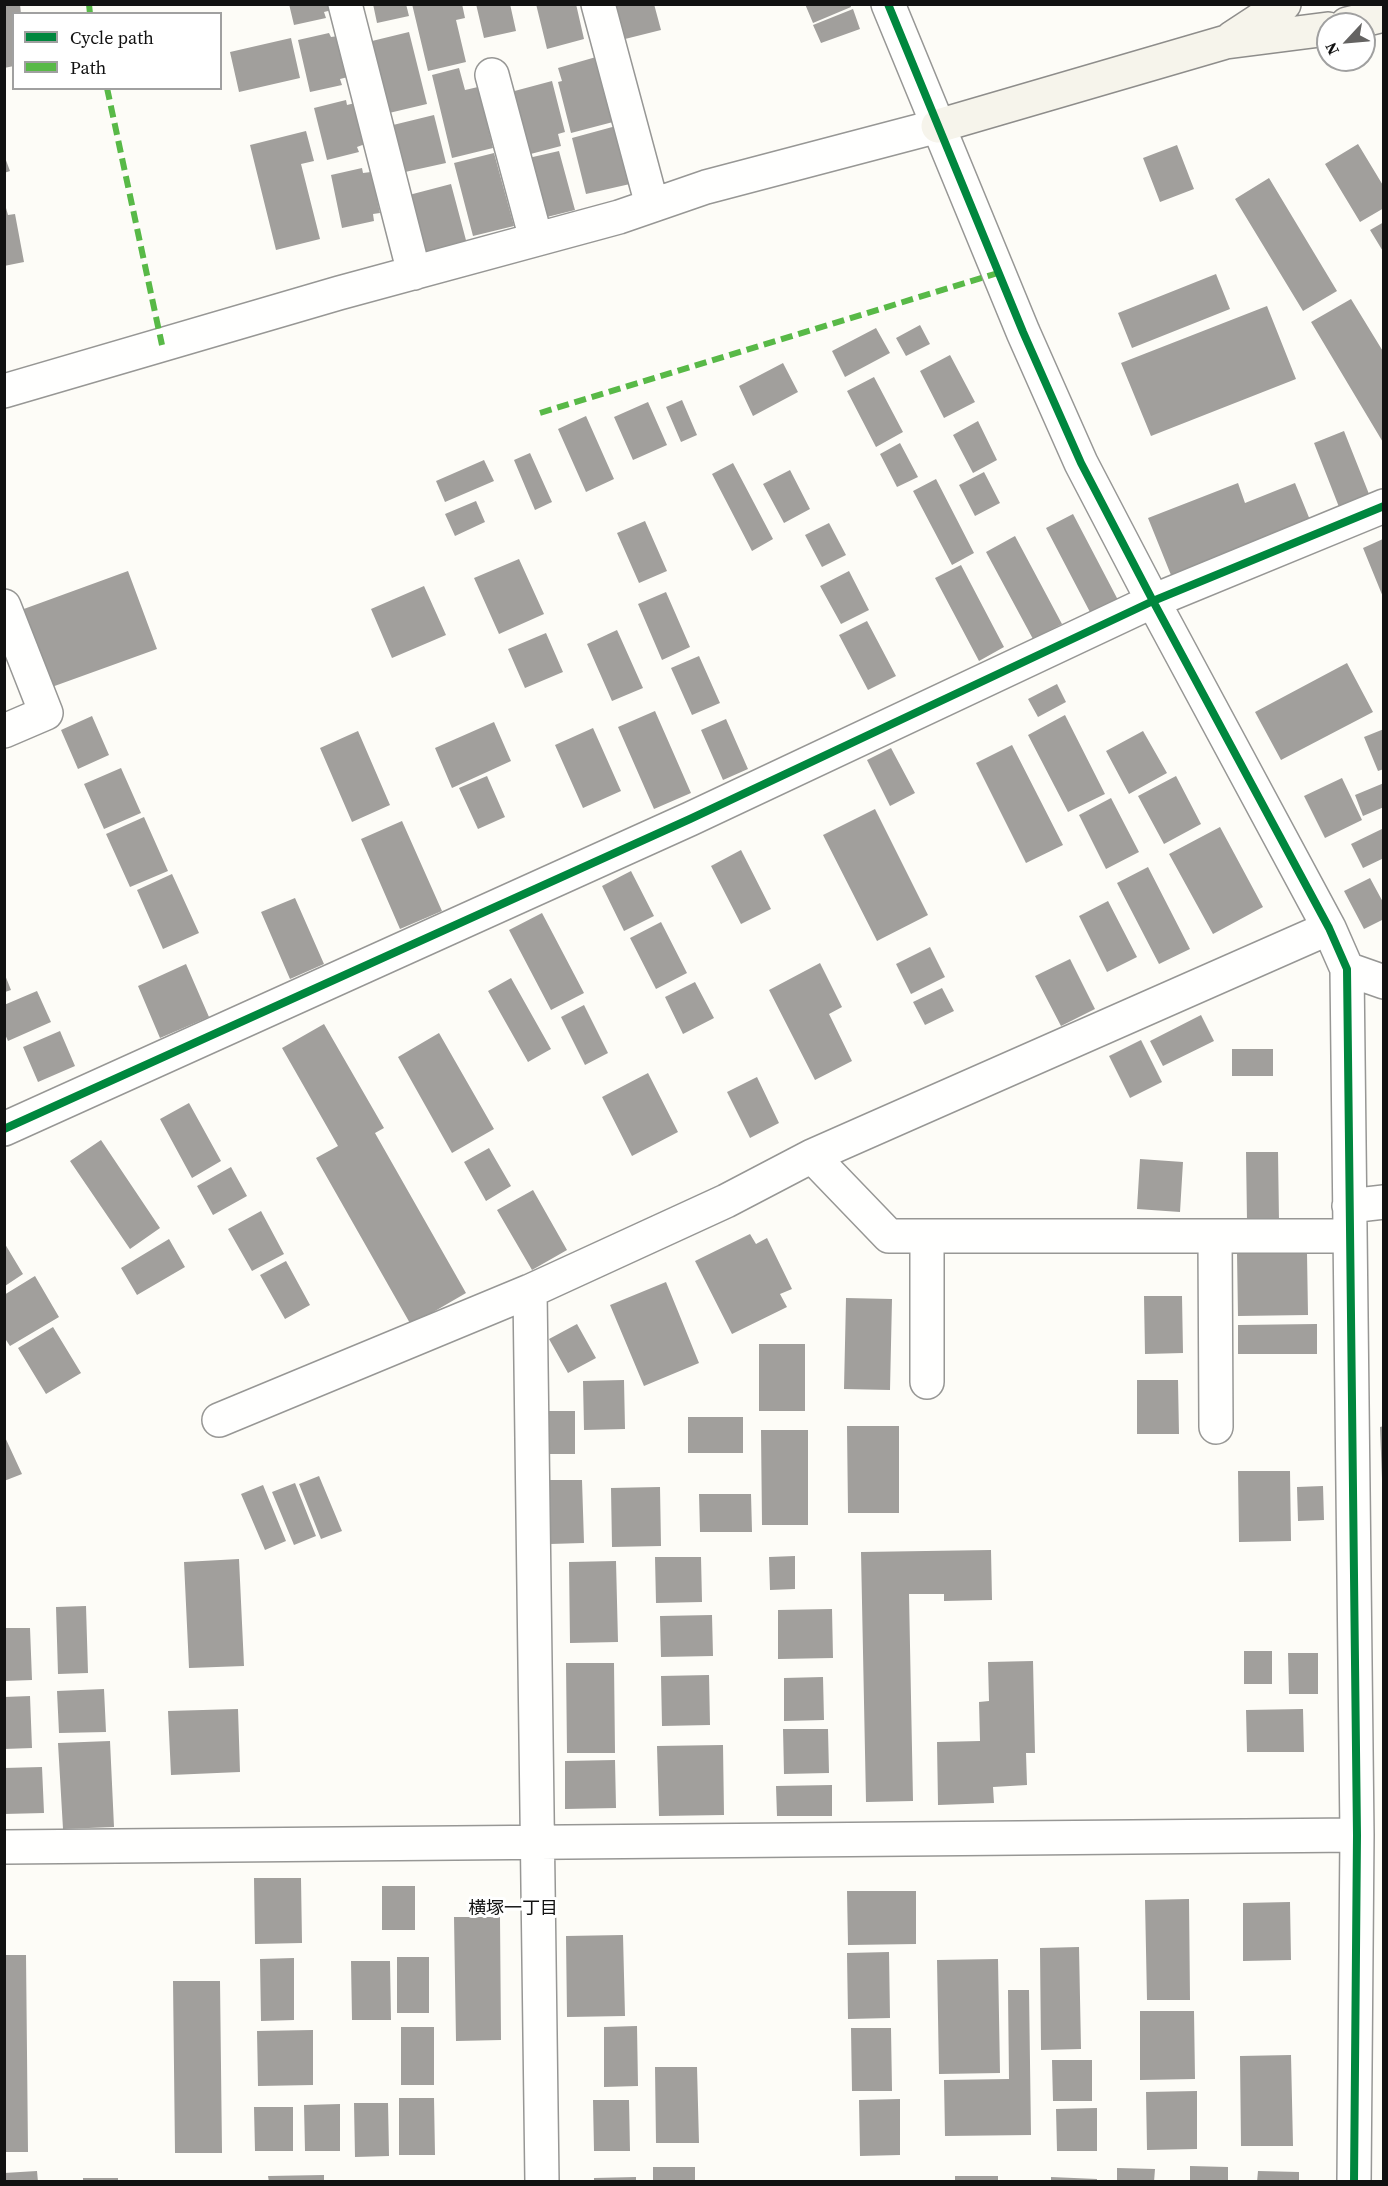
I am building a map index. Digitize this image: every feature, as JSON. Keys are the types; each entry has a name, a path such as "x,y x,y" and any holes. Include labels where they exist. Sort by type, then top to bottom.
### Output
{"street":[{"path":"345,4 414,273"},
{"path":"598,4 652,205"},
{"path":"888,4 1014,312 1076,452 1153,602 1329,928 1347,969 1350,1221 1369,1628 1357,1835 1354,2181"},
{"path":"1226,42 1284,4"},
{"path":"4,391 316,299 619,217 706,187 938,126 1226,42 1316,31"},
{"path":"492,75 536,239"},
{"path":"4,1129 690,819 1153,602 1383,506"},
{"path":"4,606 46,713 4,731"},
{"path":"219,1420 530,1292 726,1201 812,1156 1329,928"},
{"path":"1347,969 1383,982"},
{"path":"812,1156 889,1236 1215,1236 1350,1221 1383,1202"},
{"path":"927,1236 927,1382"},
{"path":"1215,1236 1216,1427"},
{"path":"530,1292 542,2181"},
{"path":"4,1847 1357,1835"}],"building":[{"path":"4,4 20,4 21,12 12,12 12,66 4,68"},
{"path":"289,4 331,4 332,10 324,12 326,18 294,25"},
{"path":"373,4 406,4 409,16 377,23"},
{"path":"412,4 462,4 465,18 456,20 466,62 428,71"},
{"path":"476,4 510,4 516,31 484,38"},
{"path":"536,4 576,4 584,39 547,49"},
{"path":"611,4 654,4 661,30 621,40"},
{"path":"805,4 850,4 851,7 813,23"},
{"path":"853,9 860,29 821,43 813,25"},
{"path":"409,32 427,104 389,113 372,41"},
{"path":"329,33 331,37 338,36 348,77 340,79 342,85 310,92 298,40"},
{"path":"291,38 300,78 239,92 230,52"},
{"path":"596,57 613,122 571,133 558,82 562,81 558,68"},
{"path":"459,68 465,90 478,87 493,148 452,158 432,75"},
{"path":"552,81 565,132 558,134 561,146 523,156 507,93"},
{"path":"346,100 347,105 355,103 365,144 357,147 359,152 327,160 314,108"},
{"path":"434,115 446,163 405,172 393,125"},
{"path":"616,126 630,184 586,194 572,138"},
{"path":"306,131 314,161 301,164 320,239 276,250 250,145"},
{"path":"1358,144 1384,187 1384,208 1360,222 1325,164"},
{"path":"1177,145 1194,189 1160,202 1143,158"},
{"path":"559,151 575,210 539,219 524,159"},
{"path":"494,153 514,226 473,236 454,163"},
{"path":"4,155 10,171 4,173"},
{"path":"362,168 363,173 371,172 380,213 373,214 374,221 342,228 331,175"},
{"path":"1269,178 1337,291 1303,311 1235,199"},
{"path":"451,184 467,244 424,255 409,195"},
{"path":"4,201 8,215 15,214 24,262 4,266"},
{"path":"1384,222 1384,253 1370,230"},
{"path":"1216,274 1230,309 1132,348 1118,313"},
{"path":"1351,299 1384,353 1384,444 1311,322"},
{"path":"1267,306 1296,379 1151,436 1121,363"},
{"path":"920,325 930,344 906,356 896,338"},
{"path":"876,328 890,353 845,377 832,351"},
{"path":"950,355 975,402 944,418 920,371"},
{"path":"783,363 798,392 753,416 739,386"},
{"path":"874,377 903,432 876,447 847,391"},
{"path":"682,400 697,435 681,442 666,407"},
{"path":"648,402 667,445 633,460 614,417"},
{"path":"586,416 614,479 586,492 558,429"},
{"path":"978,421 997,460 973,473 953,435"},
{"path":"1344,431 1369,494 1339,507 1314,443"},
{"path":"900,443 918,477 897,487 880,454"},
{"path":"530,453 552,502 535,510 514,460"},
{"path":"484,460 494,481 445,502 436,481"},
{"path":"733,463 773,539 752,551 712,474"},
{"path":"790,470 810,509 784,523 763,484"},
{"path":"984,472 1000,503 975,516 959,485"},
{"path":"936,479 974,553 952,565 913,491"},
{"path":"1238,483 1245,503 1295,483 1310,520 1171,575 1148,518"},
{"path":"476,501 485,522 455,536 445,514"},
{"path":"1073,514 1118,600 1091,614 1046,528"},
{"path":"645,521 667,571 639,583 617,533"},
{"path":"829,523 846,555 822,567 805,535"},
{"path":"1015,536 1062,624 1033,639 986,552"},
{"path":"1383,539 1383,597 1363,548"},
{"path":"519,559 544,614 499,634 474,578"},
{"path":"961,565 1004,647 979,661 935,578"},
{"path":"128,571 157,649 49,688 21,610"},
{"path":"849,571 869,610 841,624 820,586"},
{"path":"424,586 446,635 392,658 371,609"},
{"path":"666,592 690,647 662,660 638,604"},
{"path":"867,621 896,676 868,690 839,635"},
{"path":"617,630 643,688 612,701 587,644"},
{"path":"546,633 563,672 525,688 508,649"},
{"path":"699,656 720,703 692,715 671,668"},
{"path":"1347,663 1373,712 1281,760 1255,712"},
{"path":"1057,684 1066,702 1038,717 1028,699"},
{"path":"655,711 691,793 654,809 618,727"},
{"path":"1065,715 1105,794 1068,812 1028,735"},
{"path":"92,716 109,755 78,769 61,730"},
{"path":"726,719 748,769 723,780 701,730"},
{"path":"494,722 511,761 452,788 435,748"},
{"path":"593,728 621,791 583,808 555,745"},
{"path":"1384,729 1384,769 1378,771 1364,737"},
{"path":"358,731 390,805 352,822 320,748"},
{"path":"1143,731 1167,773 1129,794 1106,751"},
{"path":"1012,745 1063,845 1026,863 976,763"},
{"path":"891,748 915,793 890,806 867,760"},
{"path":"121,768 141,813 104,829 84,784"},
{"path":"487,776 505,817 478,829 459,788"},
{"path":"1176,776 1201,824 1164,844 1138,796"},
{"path":"1342,778 1362,820 1325,838 1304,796"},
{"path":"1384,783 1384,807 1363,816 1355,795"},
{"path":"1111,798 1139,852 1106,869 1079,815"},
{"path":"875,809 928,915 877,941 823,835"},
{"path":"144,817 168,871 130,887 106,834"},
{"path":"402,821 442,911 400,929 361,839"},
{"path":"1220,827 1263,907 1213,934 1169,854"},
{"path":"1384,828 1384,858 1363,868 1351,844"},
{"path":"741,850 771,909 741,924 711,866"},
{"path":"1148,867 1190,949 1159,964 1117,883"},
{"path":"631,871 654,916 624,931 602,886"},
{"path":"172,874 199,933 163,949 137,890"},
{"path":"1370,878 1384,904 1384,919 1364,929 1344,891"},
{"path":"295,898 324,964 290,979 261,912"},
{"path":"1108,901 1137,957 1107,972 1079,916"},
{"path":"542,913 584,993 551,1010 509,930"},
{"path":"661,922 687,973 656,989 630,938"},
{"path":"930,947 945,977 911,994 896,964"},
{"path":"1070,959 1095,1009 1061,1026 1035,976"},
{"path":"820,963 842,1007 829,1014 852,1061 815,1080 769,990"},
{"path":"186,964 209,1017 160,1038 138,986"},
{"path":"5,975 11,990 5,992"},
{"path":"511,978 551,1049 528,1062 488,991"},
{"path":"695,982 714,1018 683,1034 665,997"},
{"path":"942,988 954,1011 925,1025 913,1002"},
{"path":"37,991 51,1022 8,1041 4,1032 4,1005"},
{"path":"584,1005 608,1053 585,1065 561,1017"},
{"path":"1201,1015 1214,1041 1163,1066 1150,1041"},
{"path":"324,1024 384,1128 375,1133 466,1293 411,1325 316,1158 338,1146 282,1048"},
{"path":"60,1031 75,1066 38,1082 23,1047"},
{"path":"439,1033 494,1129 452,1153 398,1057"},
{"path":"1141,1040 1162,1082 1130,1098 1109,1056"},
{"path":"1232,1049 1273,1049 1273,1076 1232,1076"},
{"path":"648,1073 678,1132 632,1156 602,1097"},
{"path":"757,1077 779,1123 750,1138 727,1092"},
{"path":"189,1103 221,1161 192,1178 160,1119"},
{"path":"101,1140 160,1228 130,1249 70,1161"},
{"path":"489,1148 511,1186 486,1201 464,1162"},
{"path":"1246,1152 1278,1152 1279,1221 1247,1221"},
{"path":"1140,1159 1183,1162 1180,1212 1137,1209"},
{"path":"231,1167 247,1196 213,1215 197,1186"},
{"path":"533,1190 567,1250 532,1270 497,1210"},
{"path":"261,1211 284,1254 252,1271 228,1229"},
{"path":"750,1234 756,1244 767,1238 792,1289 780,1294 787,1307 732,1334 695,1261"},
{"path":"169,1239 185,1267 137,1295 121,1268"},
{"path":"5,1244 23,1274 5,1286"},
{"path":"1237,1253 1307,1253 1308,1315 1238,1316"},
{"path":"286,1261 310,1305 285,1319 260,1275"},
{"path":"35,1276 59,1317 10,1346 4,1337 4,1295"},
{"path":"666,1282 699,1363 644,1386 610,1305"},
{"path":"1144,1296 1182,1296 1183,1353 1145,1354"},
{"path":"846,1298 892,1299 890,1390 844,1389"},
{"path":"577,1324 596,1358 568,1373 549,1339"},
{"path":"1317,1324 1317,1354 1238,1354 1238,1325"},
{"path":"53,1327 81,1373 46,1394 18,1348"},
{"path":"759,1344 805,1344 805,1411 759,1411"},
{"path":"624,1380 625,1429 584,1430 583,1381"},
{"path":"1137,1380 1178,1380 1179,1434 1137,1434"},
{"path":"541,1411 575,1411 575,1454 542,1454"},
{"path":"688,1417 743,1417 743,1453 688,1453"},
{"path":"847,1426 899,1426 899,1513 848,1513"},
{"path":"1384,1426 1384,1479 1382,1479 1380,1427"},
{"path":"761,1430 808,1430 808,1525 762,1525"},
{"path":"4,1435 22,1474 4,1481"},
{"path":"1238,1471 1290,1471 1291,1541 1239,1542"},
{"path":"319,1476 342,1531 321,1539 299,1484"},
{"path":"549,1480 582,1480 584,1543 550,1544"},
{"path":"295,1483 316,1536 294,1545 272,1492"},
{"path":"263,1485 286,1541 265,1550 241,1494"},
{"path":"1323,1486 1324,1520 1298,1521 1297,1487"},
{"path":"660,1487 661,1546 612,1547 611,1488"},
{"path":"699,1494 751,1494 752,1532 700,1532"},
{"path":"991,1550 992,1600 944,1601 944,1594 909,1594 913,1801 866,1802 861,1552"},
{"path":"795,1556 795,1589 770,1590 769,1557"},
{"path":"655,1557 701,1557 702,1602 656,1603"},
{"path":"239,1559 244,1666 189,1668 184,1562"},
{"path":"616,1561 618,1642 570,1643 569,1562"},
{"path":"86,1606 88,1673 58,1674 56,1607"},
{"path":"832,1609 833,1658 778,1659 778,1610"},
{"path":"712,1615 713,1656 661,1657 660,1616"},
{"path":"4,1628 30,1628 32,1680 4,1681"},
{"path":"1244,1651 1272,1651 1272,1684 1244,1684"},
{"path":"1288,1653 1318,1653 1318,1694 1289,1694"},
{"path":"1033,1661 1035,1753 1026,1753 1027,1785 993,1787 994,1803 938,1805 937,1742 980,1741 979,1702 989,1701 988,1662"},
{"path":"566,1663 614,1663 615,1753 567,1753"},
{"path":"709,1675 710,1725 662,1726 661,1676"},
{"path":"823,1677 824,1720 784,1721 784,1678"},
{"path":"104,1689 106,1732 59,1733 57,1691"},
{"path":"30,1696 32,1748 4,1749 4,1697"},
{"path":"238,1709 240,1772 171,1775 168,1711"},
{"path":"1303,1709 1304,1752 1247,1752 1246,1710"},
{"path":"783,1729 828,1729 829,1773 784,1774"},
{"path":"110,1741 114,1827 63,1829 58,1743"},
{"path":"723,1745 724,1815 659,1816 657,1746"},
{"path":"615,1760 616,1808 565,1809 565,1761"},
{"path":"42,1767 44,1813 4,1814 4,1768"},
{"path":"832,1785 832,1816 777,1816 776,1786"},
{"path":"254,1878 301,1878 302,1943 255,1944"},
{"path":"382,1886 415,1886 415,1930 382,1930"},
{"path":"847,1891 916,1891 916,1944 848,1945"},
{"path":"1189,1899 1190,2000 1147,2000 1145,1900"},
{"path":"1290,1902 1291,1960 1243,1961 1243,1903"},
{"path":"454,1917 500,1917 501,2040 456,2041"},
{"path":"623,1935 625,2016 567,2017 566,1936"},
{"path":"1079,1947 1081,2049 1041,2050 1040,1948"},
{"path":"889,1952 890,2018 848,2019 847,1953"},
{"path":"4,1955 26,1955 28,2152 4,2152"},
{"path":"397,1957 429,1957 429,2013 397,2013"},
{"path":"294,1958 294,2020 261,2021 260,1959"},
{"path":"998,1959 1000,2073 939,2074 937,1960"},
{"path":"351,1961 390,1961 391,2020 352,2020"},
{"path":"173,1981 220,1981 222,2153 175,2153"},
{"path":"1008,1990 1029,1990 1031,2135 945,2136 944,2080 1009,2079"},
{"path":"1140,2011 1194,2011 1195,2079 1140,2080"},
{"path":"637,2026 638,2086 604,2087 604,2027"},
{"path":"401,2027 434,2027 434,2085 401,2085"},
{"path":"851,2028 891,2028 892,2091 852,2091"},
{"path":"313,2030 313,2085 258,2086 257,2031"},
{"path":"1291,2055 1293,2146 1241,2146 1240,2056"},
{"path":"1052,2060 1092,2060 1092,2101 1053,2101"},
{"path":"655,2067 697,2067 699,2143 656,2143"},
{"path":"1197,2091 1197,2149 1147,2150 1146,2092"},
{"path":"399,2098 434,2098 435,2155 399,2155"},
{"path":"900,2099 900,2155 860,2156 859,2100"},
{"path":"593,2100 629,2100 630,2151 594,2151"},
{"path":"354,2103 388,2103 389,2156 355,2157"},
{"path":"340,2104 340,2151 305,2151 304,2105"},
{"path":"254,2107 293,2107 293,2151 255,2151"},
{"path":"1097,2108 1097,2151 1057,2151 1056,2109"},
{"path":"1190,2166 1228,2167 1228,2182 1190,2182"},
{"path":"653,2167 695,2167 695,2182 653,2182"},
{"path":"1117,2168 1155,2169 1154,2182 1117,2182"},
{"path":"37,2171 38,2182 4,2182 4,2173"},
{"path":"1258,2171 1299,2172 1299,2182 1257,2182"},
{"path":"324,2175 324,2182 269,2182 268,2176"},
{"path":"955,2176 998,2176 998,2182 955,2182"},
{"path":"636,2177 636,2182 594,2182 594,2178"},
{"path":"1051,2177 1097,2179 1097,2182 1051,2182"},
{"path":"83,2178 118,2178 118,2182 83,2182"}],"marked path":[{"path":"89,4 90,12"},
{"path":"107,90 162,345"},
{"path":"540,413 998,273"}],"cycle path":[{"path":"888,4 1023,332 1081,463 1329,928 1347,969 1357,1835 1354,2182"},
{"path":"4,1129 690,819 1153,601 1384,506"}],"district":[{"name":"横塚一丁目","path":"513,1909"}]}
